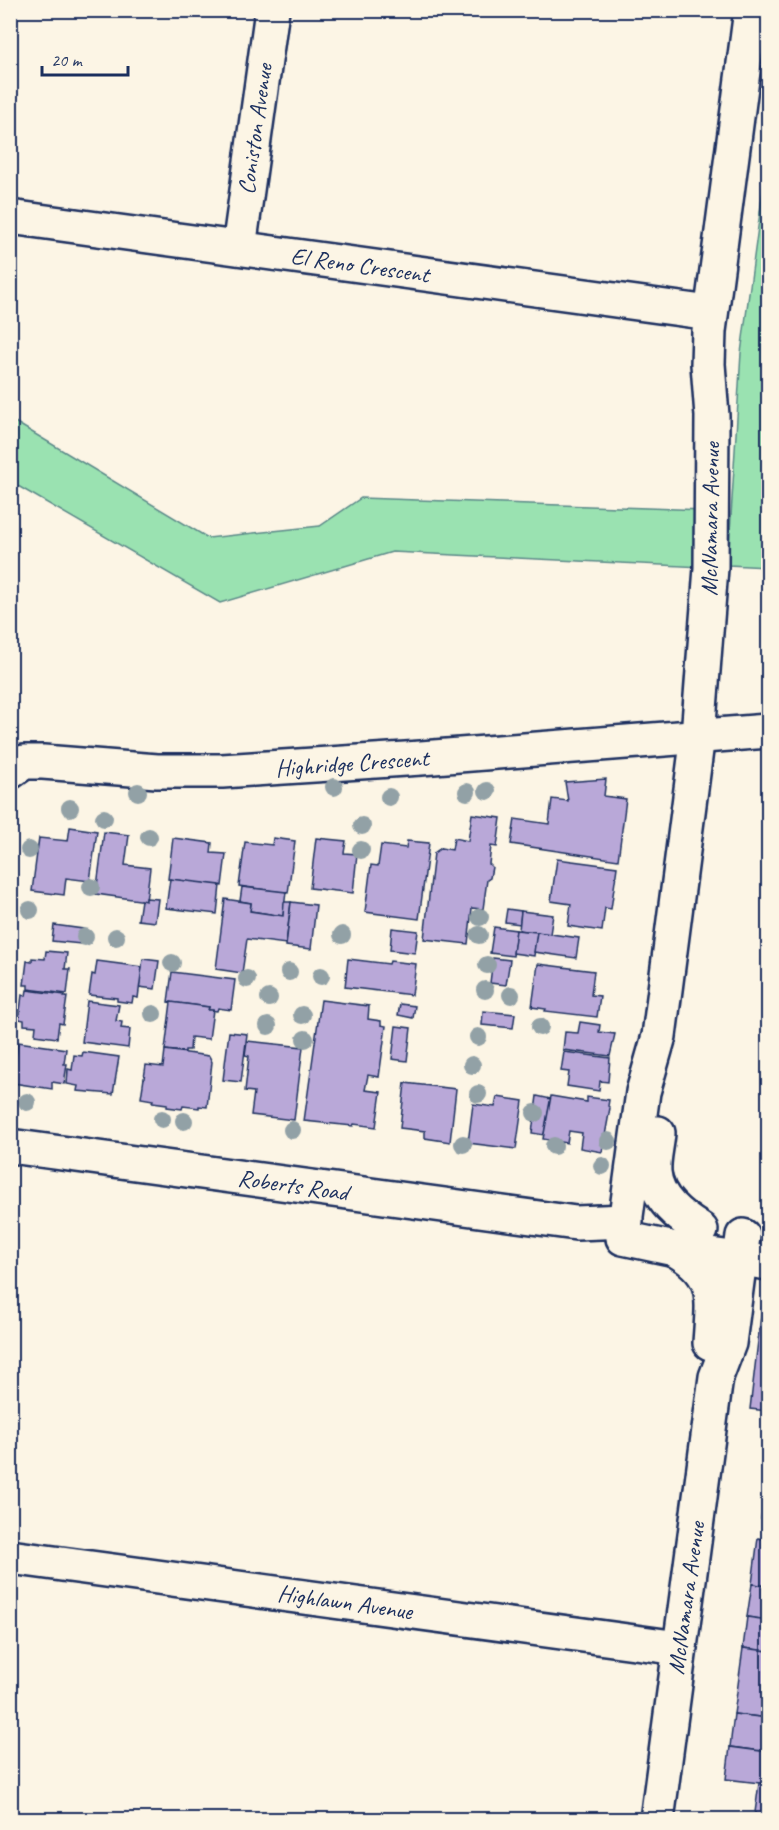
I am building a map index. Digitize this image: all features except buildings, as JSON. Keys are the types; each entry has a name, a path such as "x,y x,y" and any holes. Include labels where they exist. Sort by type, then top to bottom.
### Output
{"street":[{"name":"Coniston Avenue","path":"239,248 272,10"},
{"name":"McNamara Avenue","path":"624,1230 643,1092 660,1027 698,735 711,568 712,416 708,364 710,313 751,10"},
{"name":"El Reno Crescent","path":"10,217 710,313"},
{"name":"Highridge Crescent","path":"10,772 24,762 157,771 222,771 768,731"},
{"name":"McNamara Avenue","path":"660,1027 665,1073 654,1171 662,1196 669,1206 684,1220 701,1230"},
{"name":"Roberts Road","path":"10,1146 624,1230 701,1230 755,1250"},
{"name":"Roberts Road","path":"624,1230 674,1249 755,1250"},
{"name":"McNamara Avenue","path":"674,1249 688,1257 700,1268 709,1282 713,1301 709,1353 716,1377"},
{"name":"McNamara Avenue","path":"657,1820 716,1377 729,1343 755,1250"},
{"name":"Highlawn Avenue","path":"10,1557 679,1648"}],"green space":[{"path":"768,153 768,567 728,565 741,353"},
{"path":"10,419 208,538 320,526 361,498 705,510 703,567 392,552 220,603 11,482"}]}
